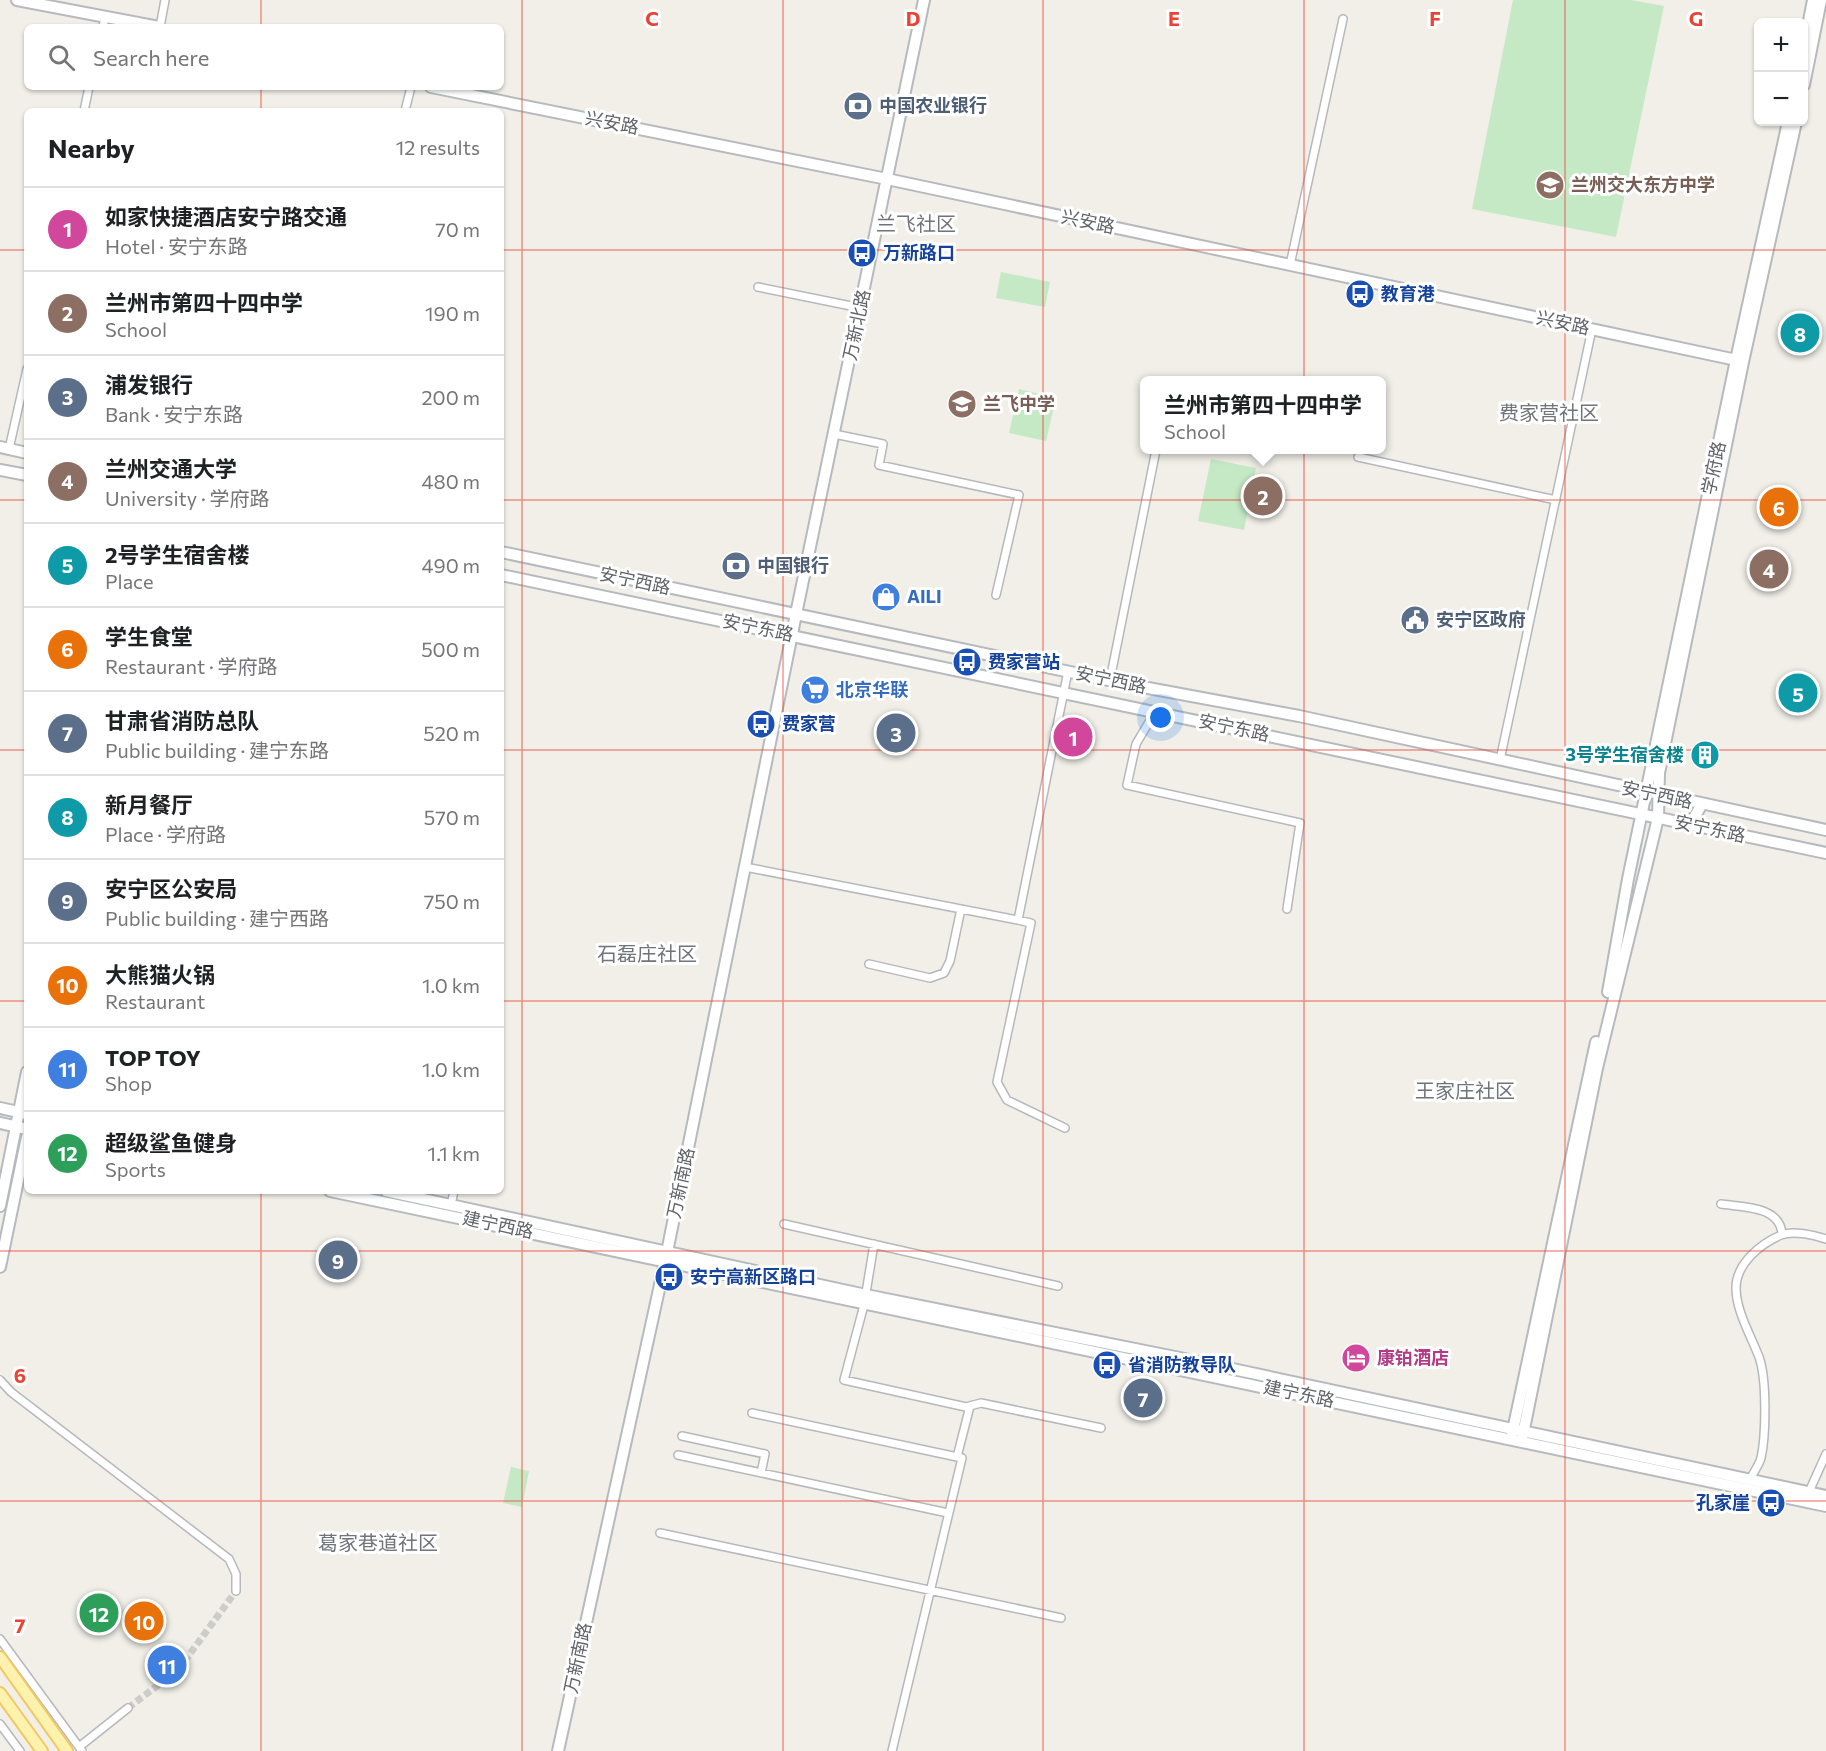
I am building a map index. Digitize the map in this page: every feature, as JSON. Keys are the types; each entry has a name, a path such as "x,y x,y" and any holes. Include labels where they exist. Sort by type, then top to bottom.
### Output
{"main road":[{"path":"17,0 104,22 126,24"},
{"name":"万新北路","path":"796,614 924,0"},
{"path":"1808,24 1813,0"},
{"path":"1806,72 1821,0"},
{"name":"兴安路","path":"446,90 887,179 1740,361"},
{"name":"学府路","path":"1517,1436 1600,1057 1658,818 1659,773 1787,126"},
{"name":"学府路","path":"1517,1436 1613,968 1642,814 1740,361 1795,126"},
{"path":"5,448 24,452"},
{"path":"0,470 24,474"},
{"name":"安宁西路","path":"504,553 1110,680 1299,716 1660,796 1826,830"},
{"name":"安宁东路","path":"504,576 1826,853"},
{"name":"万新南路","path":"558,1751 666,1257 796,614"},
{"path":"1698,826 1695,816 1702,804"},
{"path":"0,1108 23,1113 15,1126 0,1206"},
{"path":"0,1123 24,1128"},
{"path":"0,1267 24,1151"},
{"name":"建宁西路","path":"345,1194 666,1257"},
{"name":"建宁西路","path":"401,1194 451,1204 666,1257"},
{"name":"建宁东路","path":"666,1257 865,1300 1195,1361 1517,1436 1807,1497 1826,1496"},
{"name":"建宁东路","path":"1517,1436 1750,1479 1807,1497 1826,1506"},
{"path":"0,1657 68,1751"},
{"path":"0,1693 42,1751"}],"street":[{"path":"161,24 165,0"},
{"path":"1290,265 1343,19"},
{"path":"85,108 88,90"},
{"path":"406,108 410,90"},
{"path":"758,287 861,308"},
{"path":"1500,760 1592,329"},
{"path":"5,448 24,380"},
{"path":"834,434 883,444 879,465 1019,495 996,595"},
{"path":"1110,680 1155,454"},
{"path":"1358,457 1556,500"},
{"path":"1018,920 1068,671"},
{"path":"1155,712 1136,744 1127,785 1300,823 1287,909"},
{"path":"745,867 1030,923 997,1082 1007,1100 1065,1128"},
{"path":"868,964 930,978 944,973 950,961 961,909"},
{"path":"451,1204 453,1194"},
{"path":"1721,1204 1748,1207 1773,1214 1781,1223 1782,1234"},
{"path":"784,1224 1058,1286"},
{"path":"1750,1479 1760,1460 1765,1419 1760,1361 1744,1320 1736,1288 1739,1268 1756,1251 1782,1234 1812,1234 1826,1239"},
{"path":"874,1245 865,1300 844,1380 970,1406 981,1403 1101,1428"},
{"path":"0,1380 11,1392 230,1559 236,1575 236,1591"},
{"path":"0,1392 11,1392"},
{"path":"957,1457 970,1406"},
{"path":"752,1413 962,1458 892,1751"},
{"path":"682,1436 765,1454 761,1473"},
{"path":"1807,1497 1826,1454"},
{"path":"678,1455 948,1513"},
{"path":"660,1533 1060,1618"},
{"path":"0,1639 80,1749 128,1708"},
{"path":"0,1724 20,1751"}],"green space":[{"path":"1513,0 1631,0 1664,6 1616,237 1472,209"},
{"path":"1001,272 1050,282 1045,307 996,298"},
{"path":"1019,389 1056,398 1046,441 1009,433"},
{"path":"1211,459 1256,468 1244,530 1198,521"},
{"path":"511,1467 529,1471 522,1507 503,1503"}],"tunnel":[{"path":"128,1708 178,1670 236,1591"}],"place":[{"name":"中国农业银行","path":"858,106"},
{"name":"兰州交大东方中学","path":"1550,185"},
{"name":"万新路口","path":"862,253"},
{"name":"教育港","path":"1360,294"},
{"name":"新月餐厅","path":"1800,333"},
{"name":"兰飞中学","path":"962,404"},
{"name":"兰州市第四十四中学","path":"1263,496"},
{"name":"学生食堂","path":"1779,507"},
{"name":"中国银行","path":"736,566"},
{"name":"兰州交通大学","path":"1769,569"},
{"name":"AILI","path":"886,597"},
{"name":"安宁区政府","path":"1415,620"},
{"name":"费家营站","path":"967,662"},
{"name":"北京华联","path":"815,690"},
{"name":"2号学生宿舍楼","path":"1798,693"},
{"name":"费家营","path":"761,724"},
{"name":"浦发银行","path":"896,733"},
{"name":"如家快捷酒店安宁路交通","path":"1073,737"},
{"name":"3号学生宿舍楼","path":"1705,755"},
{"name":"安宁区公安局","path":"338,1260"},
{"name":"安宁高新区路口","path":"669,1277"},
{"name":"康铂酒店","path":"1356,1358"},
{"name":"省消防教导队","path":"1107,1365"},
{"name":"甘肃省消防总队","path":"1143,1398"},
{"name":"孔家崖","path":"1771,1503"},
{"name":"超级鲨鱼健身","path":"99,1613"},
{"name":"大熊猫火锅","path":"144,1621"},
{"name":"TOP TOY","path":"167,1665"}],"district":[{"name":"兰飞社区","path":"916,224"},
{"name":"费家营社区","path":"1549,413"},
{"name":"石磊庄社区","path":"647,954"},
{"name":"王家庄社区","path":"1465,1091"},
{"name":"葛家巷道社区","path":"378,1543"}]}
